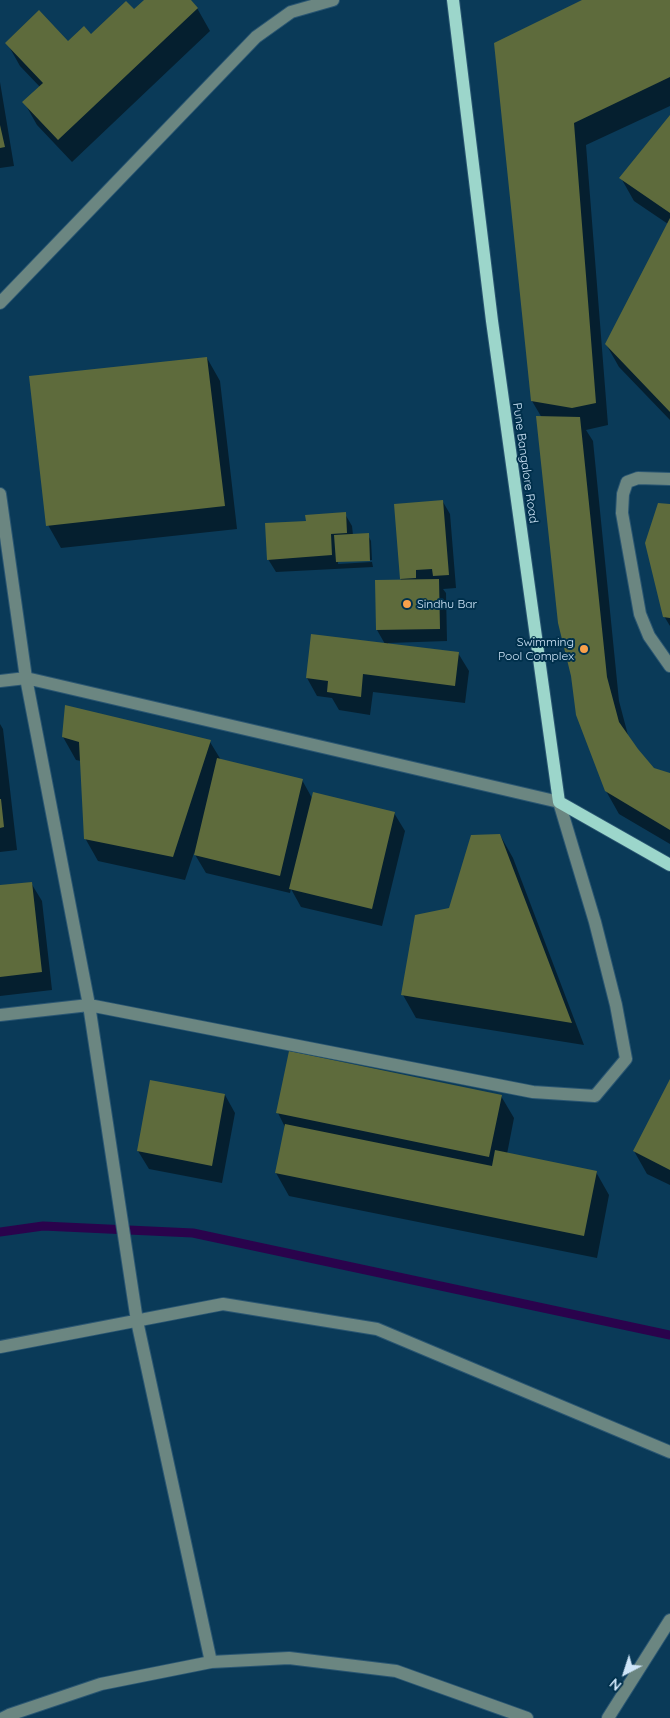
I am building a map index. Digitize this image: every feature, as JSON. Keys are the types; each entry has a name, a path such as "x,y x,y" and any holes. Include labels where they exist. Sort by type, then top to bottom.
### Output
{"main road":[{"name":"Pune Bangalore Road","path":"453,0 492,321 559,802"},
{"path":"559,802 670,865"}],"street":[{"path":"0,303 256,37 291,12 333,0"},
{"path":"670,479 638,478 627,482 623,494 622,513 640,614 649,636 670,666"},
{"path":"0,494 26,678 89,1005 137,1321 211,1662"},
{"path":"0,681 26,678 559,802 595,922 616,1005 626,1059 595,1096 533,1092 89,1005 0,1015"},
{"path":"0,1346 223,1304 376,1329 670,1452"},
{"path":"608,1718 670,1620"},
{"path":"3,1718 9,1714 100,1684 211,1662 289,1658 396,1671 527,1718"}],"building":[{"path":"144,0 191,0 198,8 58,140 22,102 43,83 5,43 39,10 68,41 84,26 91,34 126,1 134,9"},
{"path":"582,0 670,0 670,77 574,123 596,403 572,408 531,401 494,43"},
{"path":"670,115 670,213 619,178"},
{"path":"0,125 5,147 0,148"},
{"path":"670,218 670,412 605,344"},
{"path":"207,357 225,506 46,526 29,376"},
{"name":"Swimming Pool Complex","path":"536,416 580,417 607,677 619,722 654,768 670,773 670,830 605,791 576,715 571,676 558,623"},
{"path":"443,500 449,575 433,576 432,569 416,570 416,578 400,579 394,504"},
{"path":"658,503 670,504 670,618 663,617 645,543"},
{"path":"346,512 347,533 331,534 332,555 267,560 265,523 306,521 305,515"},
{"path":"369,533 370,561 336,562 334,535"},
{"name":"Sindhu Bar","path":"439,579 440,629 376,630 375,580"},
{"path":"311,634 459,652 455,686 363,674 361,697 327,692 328,681 306,678"},
{"path":"65,705 211,740 173,857 84,839 79,742 62,737"},
{"path":"217,758 303,779 280,876 194,855"},
{"path":"313,792 395,812 372,909 289,889"},
{"path":"0,799 4,827 0,828"},
{"path":"500,834 572,1023 401,995 415,915 449,908 471,835"},
{"path":"32,882 42,972 0,977 0,885"},
{"path":"289,1051 502,1095 489,1157 276,1113"},
{"path":"670,1079 670,1170 633,1151"},
{"path":"150,1080 225,1094 212,1166 137,1151"},
{"path":"285,1124 492,1166 495,1150 597,1171 584,1236 275,1173"}],"waterway":[{"path":"0,1232 43,1226 193,1233 670,1335"}],"place":[{"name":"Sindhu Bar","path":"407,604"},
{"name":"Swimming Pool Complex","path":"584,649"}]}
